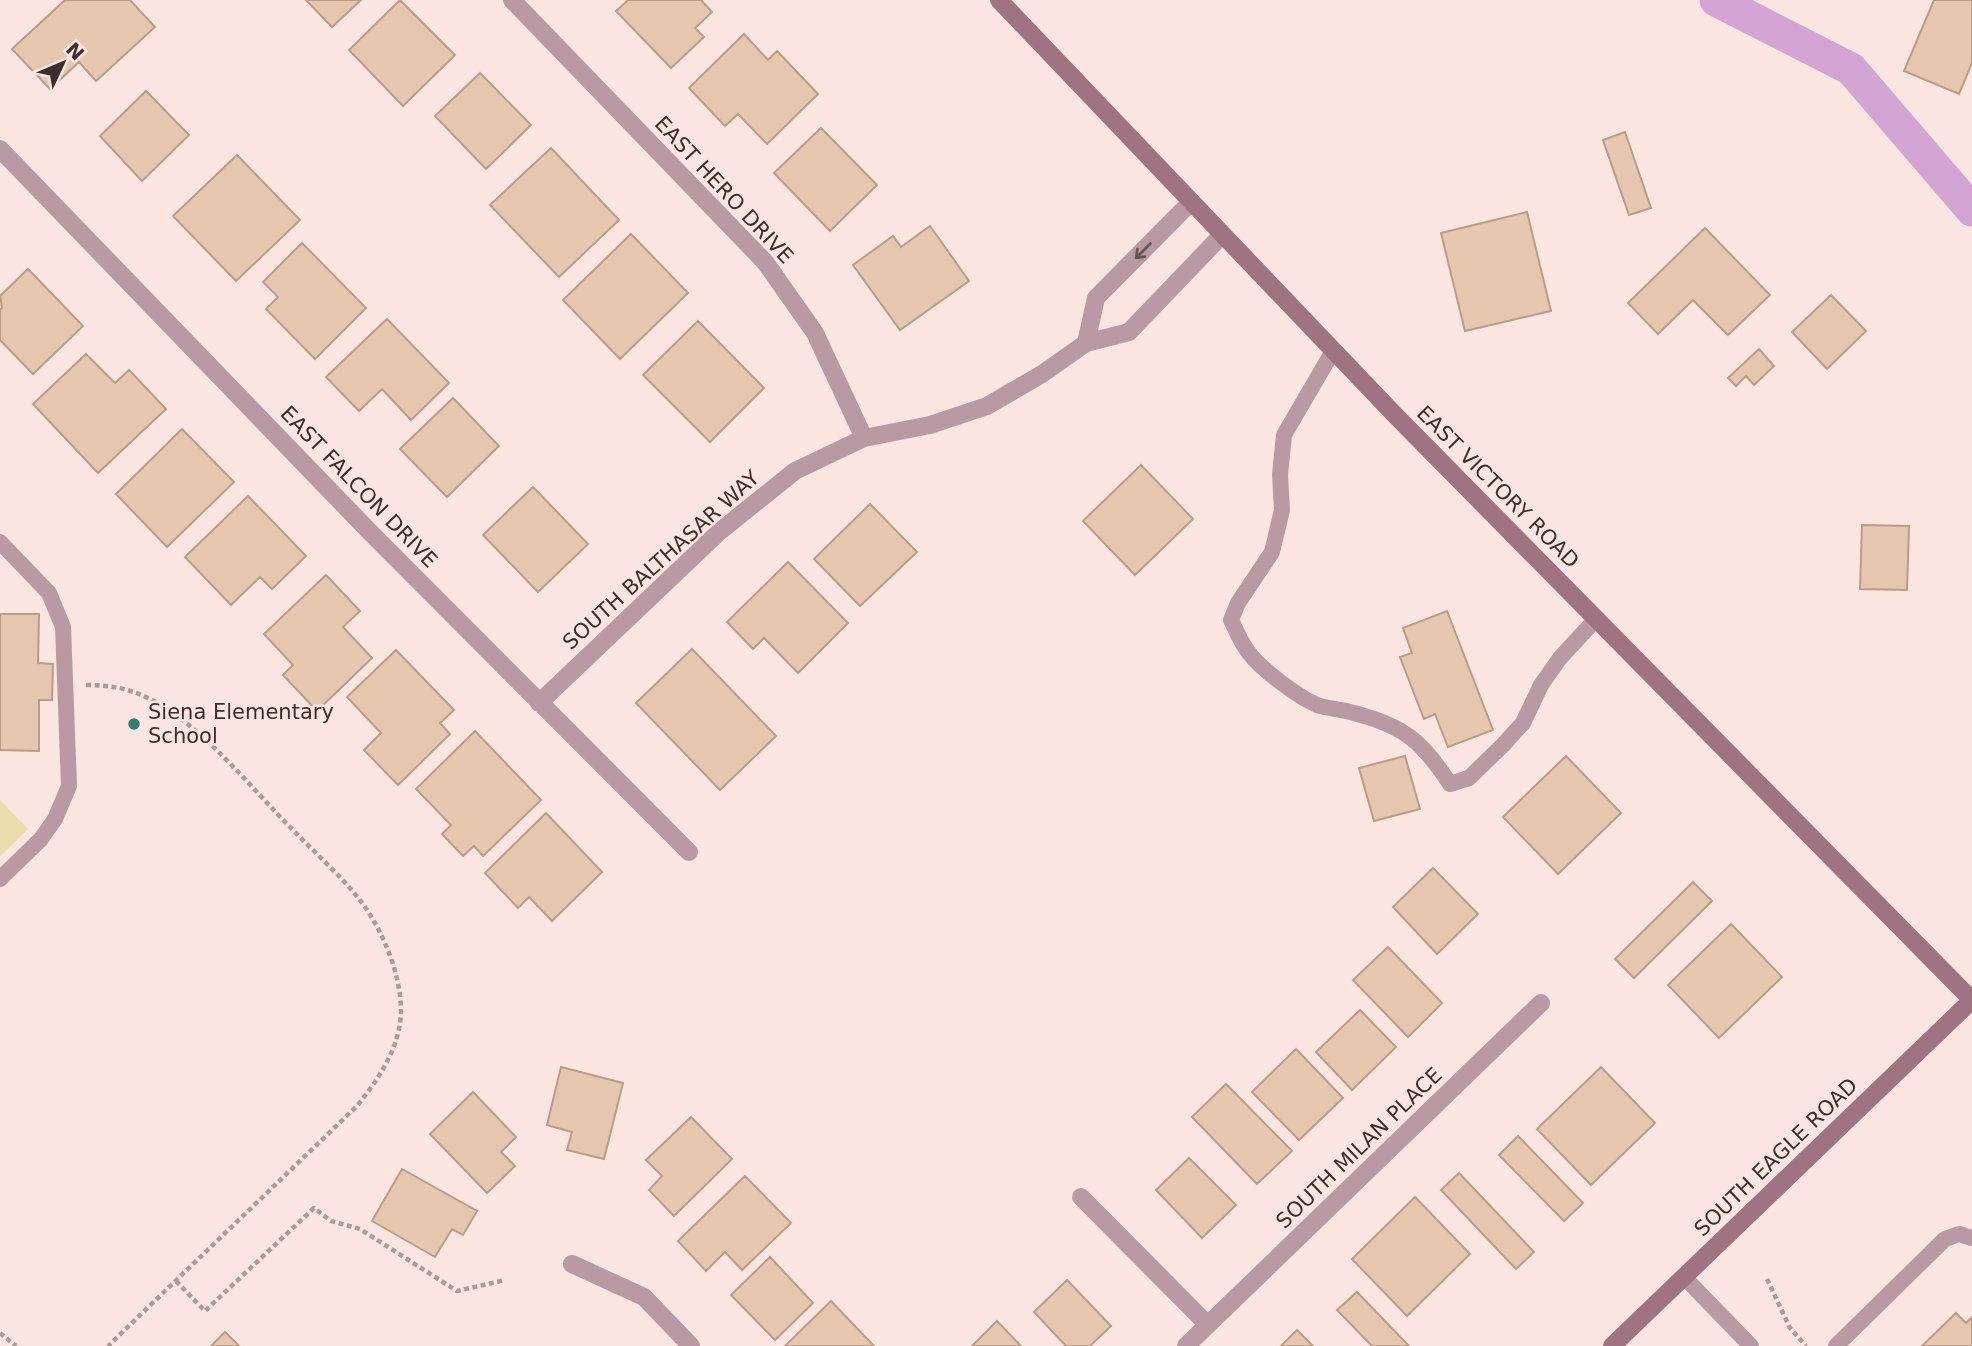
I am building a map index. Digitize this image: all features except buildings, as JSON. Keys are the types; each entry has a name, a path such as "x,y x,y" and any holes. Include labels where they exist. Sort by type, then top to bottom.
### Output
{"main road":[{"name":"EAST VICTORY ROAD","path":"999,0 1333,351 1972,1000"},
{"name":"SOUTH EAGLE ROAD","path":"1612,1346 1972,1000"}],"street":[{"name":"EAST HERO DRIVE","path":"512,0 765,262 815,333 864,438"},
{"name":"EAST FALCON DRIVE","path":"0,149 367,529 689,852"},
{"path":"1086,343 1096,298 1191,202"},
{"name":"SOUTH BALTHASAR WAY","path":"539,703 719,532 795,471 864,438 930,425 987,406 1042,374 1086,343 1129,332 1223,235"},
{"name":"SOUTH MILAN PLACE","path":"1186,1346 1541,1003"},
{"path":"1081,1197 1208,1325"},
{"path":"572,1264 644,1297 691,1346"}],"lane":[{"path":"1333,351 1284,435 1280,475 1282,510 1272,552 1238,603 1231,620 1249,653 1276,679 1317,705 1354,713 1391,726 1411,737 1426,749 1450,784 1469,778 1503,745 1522,723 1541,685 1560,658 1596,619"},
{"path":"0,542 50,593 63,626 69,786 55,819 41,839 0,879"},
{"path":"1836,1346 1945,1239 1959,1234 1972,1238"},
{"path":"1684,1277 1751,1346"}],"path":[{"path":"65,685 109,685 128,689 177,715 203,738 365,907 383,938 396,978 401,1013 395,1045 377,1080 357,1107 108,1346"},
{"path":"176,1281 205,1311 314,1208 331,1221 360,1229 457,1291 505,1280"},
{"path":"1767,1279 1790,1328 1806,1346"},
{"path":"0,1333 16,1346"}],"shaded area":[{"path":"0,800 28,829 0,856"}],"waterway":[{"path":"1716,0 1851,69 1972,210"}],"place":[{"name":"Siena Elementary School","path":"134,724"}]}
